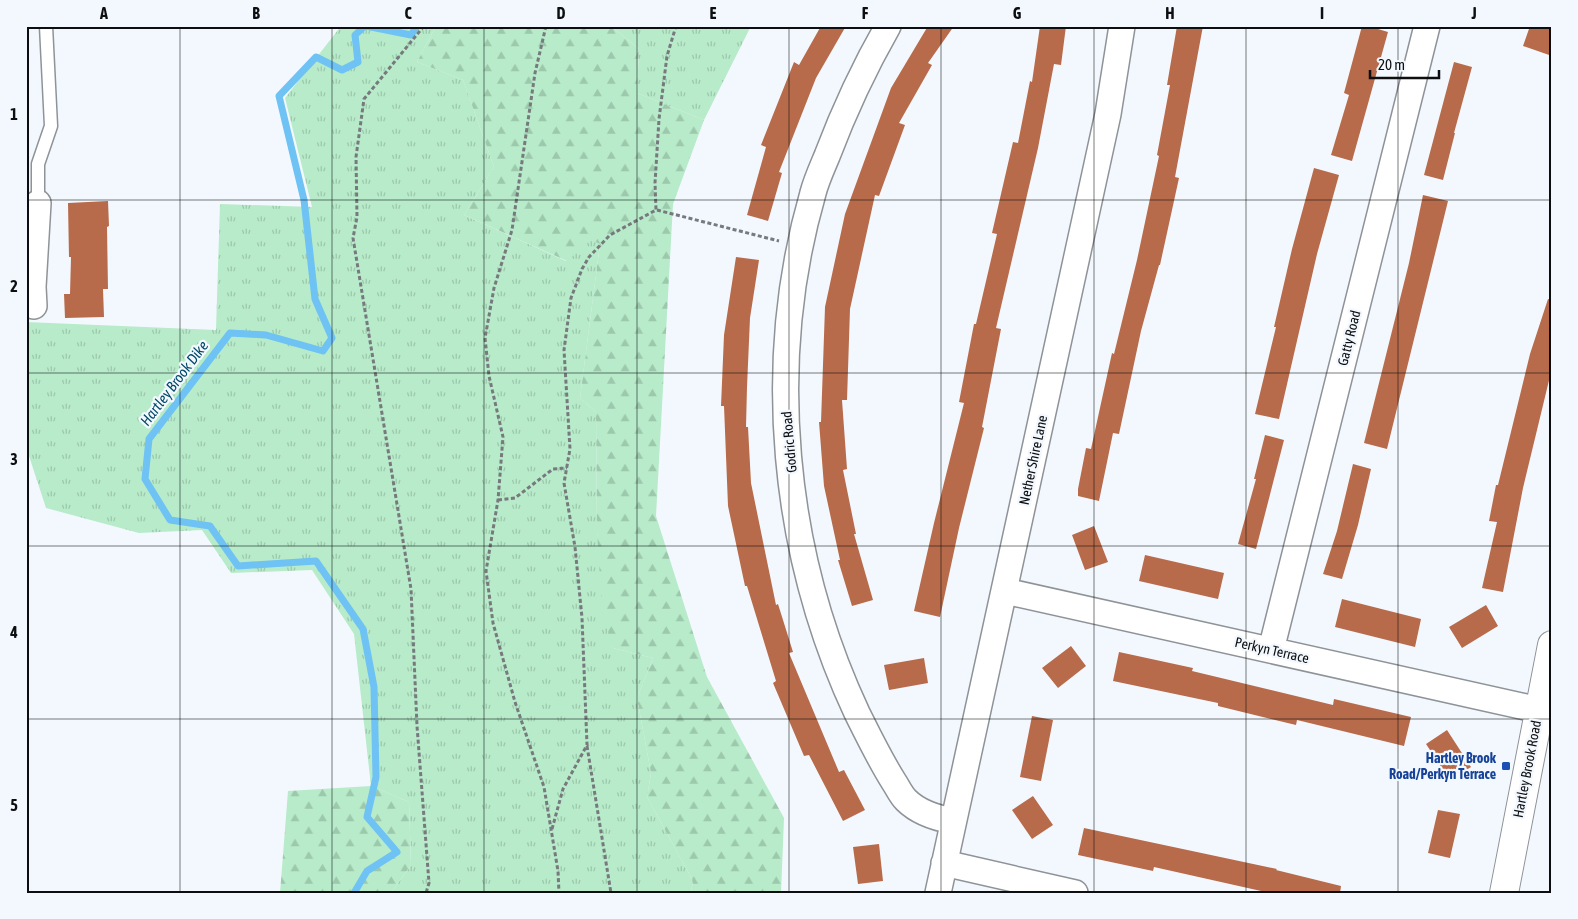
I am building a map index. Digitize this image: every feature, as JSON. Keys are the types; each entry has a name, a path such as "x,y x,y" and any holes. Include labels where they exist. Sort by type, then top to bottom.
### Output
{"street":[{"name":"Godric Road","path":"888,26 863,70 836,130 814,191 799,246 791,301 786,364 785,414 800,546 820,619 848,694 878,758 906,800 930,815 953,821"},
{"name":"Nether Shire Lane","path":"938,893 1106,123 1122,26"},
{"name":"Gatty Road","path":"1271,650 1427,26"},
{"path":"31,294 38,203"},
{"name":"Perkyn Terrace","path":"1005,591 1539,710"},
{"name":"Hartley Brook Road","path":"1504,893 1552,645"},
{"path":"944,863 1075,893"}],"lane":[{"path":"38,203 38,164 51,126 46,26"}],"path":[{"path":"424,26 364,99 356,157 357,217 353,238 411,589 417,726 429,884 426,893"},
{"path":"546,26 535,73 512,230 494,288 485,338 489,376 503,437 498,500 486,572 493,623 515,702 544,787 559,893"},
{"path":"656,210 654,182 660,119 667,56 676,26"},
{"path":"611,893 587,745 582,618 575,547 564,483 570,449 564,350 571,298 589,256 610,235 656,210 799,246"},
{"path":"498,500 515,498 553,469 567,468"},
{"path":"551,831 563,789 587,745"}],"green space":[{"path":"341,26 436,26 417,62 463,80 494,167 464,215 566,261 591,239 600,244 580,398 596,412 597,531 613,648 653,658 637,698 651,773 647,797 693,881 691,893 391,893 411,865 409,802 371,786 354,634 312,570 231,573 202,530 139,533 46,508 29,456 26,456 26,322 216,330 220,204 312,207 285,98"},
{"path":"436,26 611,26 639,49 637,93 704,120 673,204 656,516 707,677 784,818 781,893 691,893 693,881 647,797 651,773 637,698 653,658 613,648 602,611 597,531 596,412 580,398 600,244 591,240 567,261 464,215 494,167 463,80 417,62"},
{"path":"611,26 751,26 704,120 637,93 639,49"},
{"path":"371,786 409,802 411,865 391,893 280,893 288,791"}],"building":[{"path":"821,26 846,26 816,78 779,172 782,173 768,221 747,215 766,147 761,145 794,62 799,65"},
{"path":"928,26 954,26 928,63 932,65 899,123 905,125 879,196 875,195 850,309 847,400 842,400 847,469 843,470 856,534 854,534 873,600 852,606 838,560 840,560 824,486 819,422 821,422 825,307 845,214 891,88"},
{"path":"1040,26 1066,26 1061,65 1054,64 1038,148 996,328 1001,329 982,427 984,428 959,528 940,617 914,611 964,403 959,402 974,324 976,324 997,234 992,233 1013,142 1018,143 1030,81 1032,82"},
{"path":"1177,26 1203,26 1175,177 1179,178 1160,265 1141,331 1119,434 1113,433 1099,501 1078,496 1078,489 1086,448 1091,449 1112,353 1114,354 1137,260 1159,156 1157,155 1170,85 1167,85"},
{"path":"1362,26 1388,32 1352,161 1331,155 1349,95 1344,93"},
{"path":"1530,26 1552,26 1552,56 1523,46"},
{"path":"1454,62 1472,67 1443,180 1424,175"},
{"path":"1314,168 1339,175 1317,254 1279,419 1255,414 1292,249"},
{"path":"1423,195 1448,201 1387,449 1364,443 1409,263"},
{"path":"108,201 108,289 103,289 104,317 65,318 64,294 70,294 71,257 69,257 68,203"},
{"path":"736,257 759,260 750,318 747,387 746,427 748,427 751,483 776,605 778,604 793,652 789,653 839,772 844,770 865,810 843,821 809,755 804,756 773,683 776,681 747,586 745,586 728,506 724,406 721,406 724,335"},
{"path":"1548,299 1552,300 1552,368 1523,488 1503,592 1482,588 1497,522 1489,521 1496,485 1498,485 1530,354"},
{"path":"1265,435 1284,440 1256,549 1238,544 1256,479 1254,479"},
{"path":"1353,464 1371,469 1358,525 1342,579 1323,574 1337,531"},
{"path":"1094,526 1108,562 1085,570 1072,535"},
{"path":"1145,555 1224,573 1218,599 1139,581"},
{"path":"1342,599 1421,619 1415,647 1335,627"},
{"path":"1486,605 1498,626 1462,648 1449,627"},
{"path":"1071,646 1086,666 1058,688 1042,668"},
{"path":"1119,652 1193,668 1192,671 1333,705 1334,699 1411,717 1404,746 1297,720 1296,725 1218,706 1218,703 1113,681"},
{"path":"924,658 928,683 889,690 884,665"},
{"path":"1032,716 1053,720 1041,781 1020,777"},
{"path":"1447,730 1471,767 1450,780 1426,744"},
{"path":"1033,796 1053,825 1032,839 1012,810"},
{"path":"1438,810 1460,814 1450,858 1428,853"},
{"path":"1084,828 1277,869 1341,886 1340,893 1270,893 1154,867 1153,871 1078,855"},
{"path":"879,844 883,881 858,884 853,847"}],"waterway":[{"name":"Hartley Brook Dike","path":"354,893 367,871 397,852 367,817 376,777 374,687 363,629 316,561 238,566 210,526 170,520 145,479 149,439 230,333 266,335 323,351 332,338 315,299 304,200 279,96 316,57 342,70 358,62 355,35 365,26"},
{"name":"Hartley Brook Dike","path":"366,26 411,35 417,26"}],"place":[{"name":"Hartley Brook Road/Perkyn Terrace","path":"1506,766"}]}
